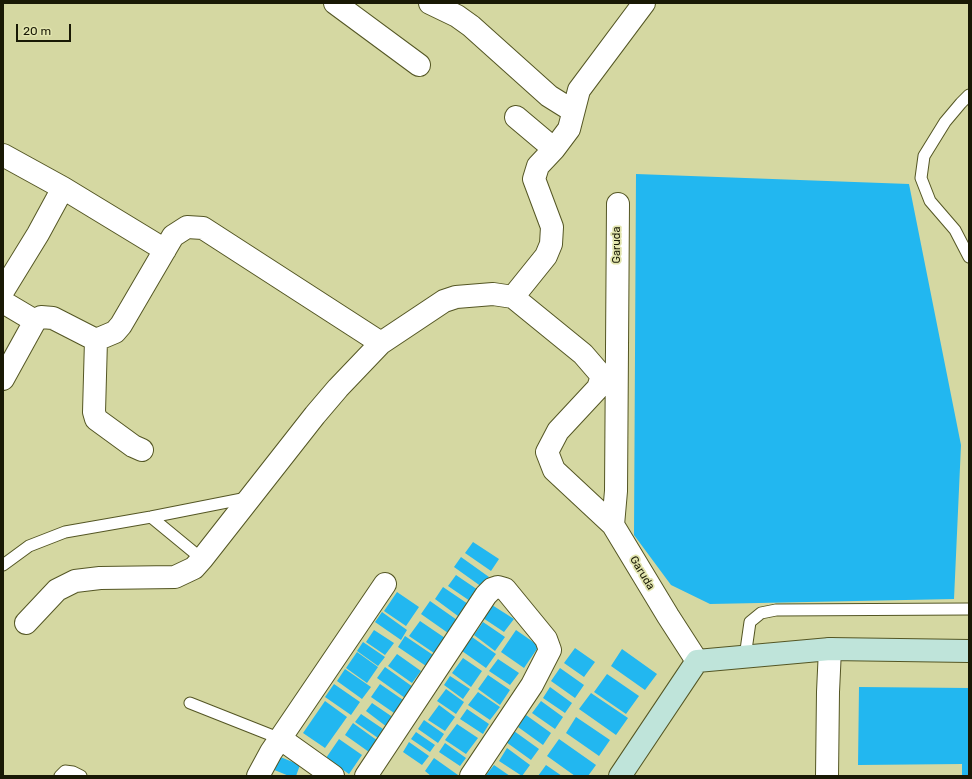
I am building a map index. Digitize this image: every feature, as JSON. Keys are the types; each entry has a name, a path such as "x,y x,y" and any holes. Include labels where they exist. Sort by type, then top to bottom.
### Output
{"street":[{"path":"335,3 419,65"},
{"path":"430,3 456,16 471,26 550,96 573,111"},
{"path":"513,296 546,256 551,244 552,228 534,179 538,166 568,129 580,90 644,3"},
{"path":"516,117 554,148"},
{"path":"3,155 63,188 165,250"},
{"path":"6,277 38,234 63,188"},
{"name":"Garuda","path":"618,204 616,492 613,525 697,661"},
{"path":"3,379 35,321 41,317 53,318 96,340 115,332 121,325 173,236 187,227 203,228 380,343"},
{"path":"26,623 57,590 75,581 100,578 176,577 194,568 338,388 380,343 444,301 456,297 493,294 513,296 583,354 602,376 598,388 558,431 547,452 554,470 613,525"},
{"path":"3,302 35,321"},
{"path":"96,340 94,412 96,419 133,446 142,450"},
{"path":"258,776 271,752 385,584"},
{"path":"366,776 486,596 492,589 498,587 505,589 546,639 550,650 532,685 471,776"},
{"path":"620,776 697,661 830,648 969,651"},
{"path":"827,776 830,648"},
{"path":"281,739 333,776"}],"lane":[{"path":"969,95 944,122 924,156 921,178 930,201 955,230 969,256"},
{"path":"3,565 29,546 65,532 250,498"},
{"path":"151,517 202,559"},
{"path":"745,657 750,622 761,613 776,610 969,609"},
{"path":"190,703 281,739"},
{"path":"60,776 65,771 73,772 81,776"}],"building":[{"path":"636,174 909,184 961,445 954,599 710,604 671,585 634,535"},
{"path":"473,542 499,559 491,571 465,553"},
{"path":"461,557 489,577 482,587 454,567"},
{"path":"456,575 478,590 470,601 448,586"},
{"path":"443,587 471,606 462,619 435,599"},
{"path":"397,592 419,607 406,626 384,611"},
{"path":"430,601 457,620 448,633 421,614"},
{"path":"492,605 514,619 504,632 483,618"},
{"path":"382,612 407,630 401,640 375,622"},
{"path":"420,621 445,638 434,653 409,636"},
{"path":"483,622 505,637 495,651 474,635"},
{"path":"374,630 394,643 385,655 366,642"},
{"path":"516,630 539,646 524,668 501,652"},
{"path":"405,636 433,655 426,666 398,647"},
{"path":"472,637 496,654 486,668 462,651"},
{"path":"363,642 385,657 378,666 357,651"},
{"path":"575,648 595,662 584,677 564,663"},
{"path":"622,649 657,674 645,690 611,666"},
{"path":"357,652 378,667 367,683 346,668"},
{"path":"397,654 421,671 412,683 388,666"},
{"path":"463,658 482,671 471,687 452,673"},
{"path":"498,659 519,673 510,685 489,671"},
{"path":"385,667 413,687 405,698 377,678"},
{"path":"560,668 584,685 575,698 551,681"},
{"path":"345,669 371,687 362,699 337,681"},
{"path":"607,674 639,696 626,714 594,692"},
{"path":"488,675 510,690 500,705 478,689"},
{"path":"450,676 470,689 463,699 444,685"},
{"path":"334,684 360,702 351,715 325,697"},
{"path":"380,684 406,702 397,715 371,697"},
{"path":"550,687 572,703 565,713 543,698"},
{"path":"859,687 969,688 969,776 962,776 962,764 858,765"},
{"path":"446,689 464,702 456,714 437,701"},
{"path":"478,692 500,707 490,720 468,705"},
{"path":"591,693 628,718 616,735 579,709"},
{"path":"325,701 347,717 325,748 303,733"},
{"path":"541,701 563,717 555,729 532,713"},
{"path":"372,703 394,718 387,727 366,711"},
{"path":"439,705 455,717 445,731 428,720"},
{"path":"467,709 489,724 483,734 460,719"},
{"path":"361,714 383,729 378,738 355,722"},
{"path":"526,715 551,733 543,745 518,727"},
{"path":"576,717 610,740 599,756 566,733"},
{"path":"424,720 444,734 438,743 418,729"},
{"path":"353,723 378,741 369,752 345,735"},
{"path":"457,724 478,738 466,754 445,740"},
{"path":"514,731 539,749 531,760 506,742"},
{"path":"416,732 435,745 430,752 411,739"},
{"path":"339,739 362,755 349,774 326,758"},
{"path":"559,739 596,765 588,776 575,776 547,756"},
{"path":"409,742 429,756 422,765 403,752"},
{"path":"445,743 466,758 460,766 439,752"},
{"path":"507,748 530,765 522,776 499,761"},
{"path":"278,756 300,765 296,776 289,776 272,769"},
{"path":"434,758 458,775 431,776 425,771"},
{"path":"494,765 510,776 486,775"},
{"path":"546,765 562,776 538,776"}]}
